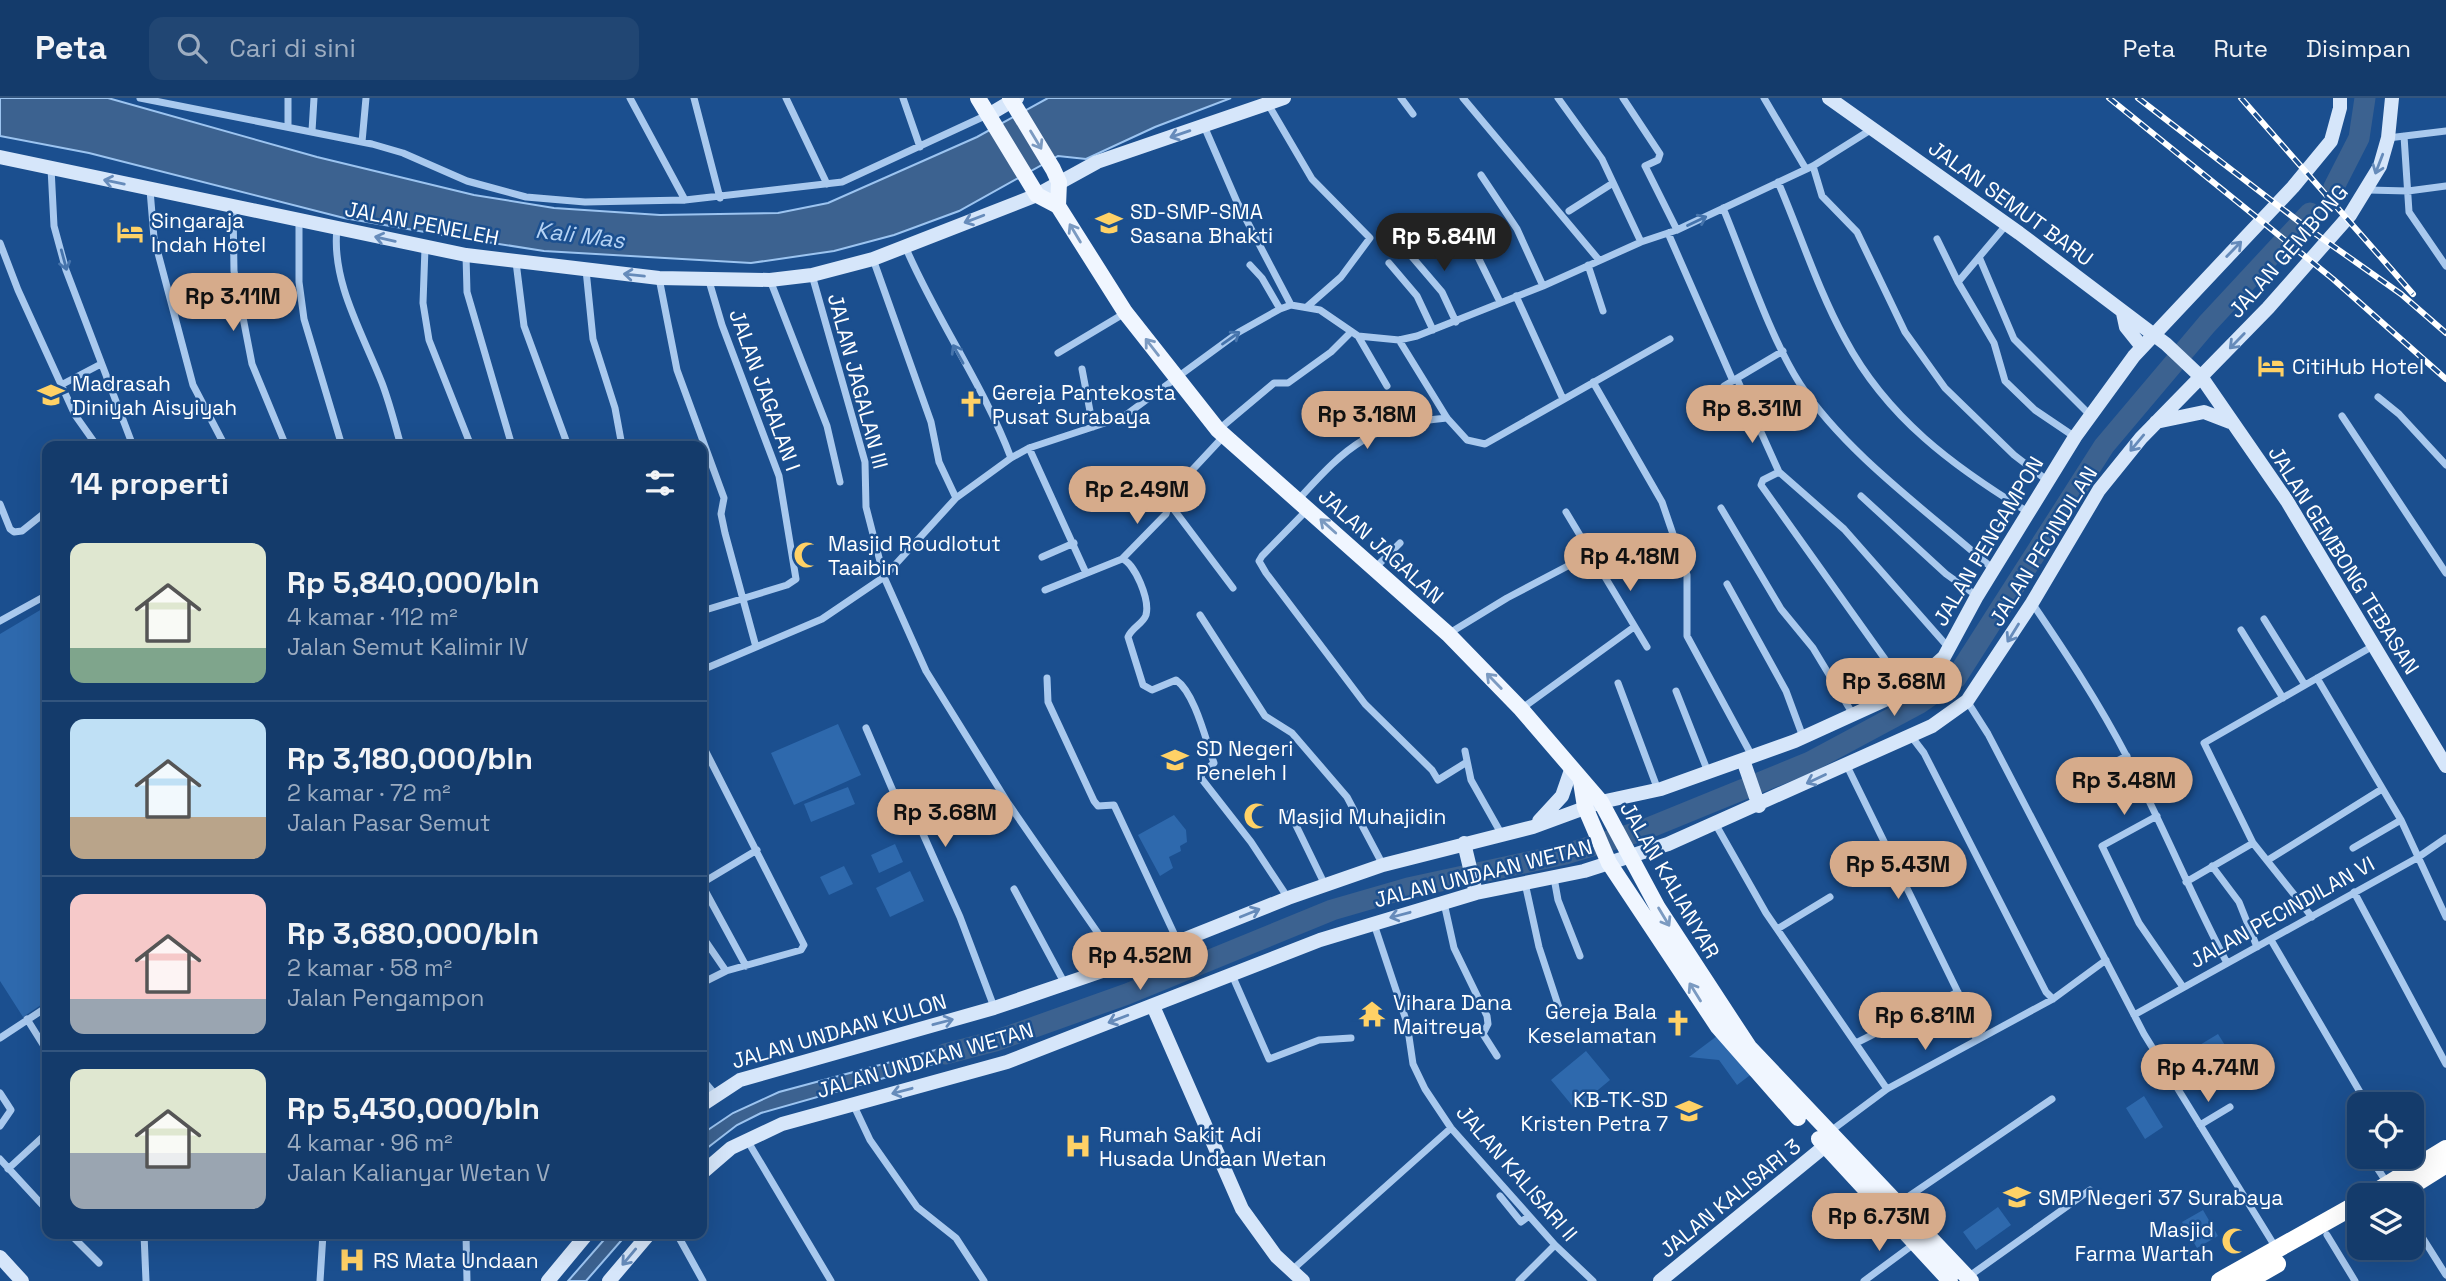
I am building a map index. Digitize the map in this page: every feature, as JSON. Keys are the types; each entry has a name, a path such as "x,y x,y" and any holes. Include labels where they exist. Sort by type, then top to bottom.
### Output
{"highway":[{"path":"2400,1183 2407,1173 2446,1149"},
{"path":"2411,1183 2446,1164"},
{"path":"2220,1281 2347,1210"},
{"path":"2250,1280 2347,1224"}],"main road":[{"path":"978,98 1037,195 1058,206"},
{"name":"JALAN PENELEH","path":"0,157 466,255 659,278 770,280 812,275 873,259 1037,195 1056,176 1284,98"},
{"name":"JALAN SEMUT BARU","path":"1829,98 2007,224 2166,344 2202,378"},
{"name":"JALAN GEMBONG","path":"2154,335 2293,187 2331,141 2340,98"},
{"name":"JALAN GEMBONG","path":"2202,378 2315,257 2368,190 2380,166 2388,138 2392,98"},
{"path":"993,119 1014,102 1056,176 1058,206"},
{"name":"JALAN JAGALAN","path":"1058,206 1125,312 1221,433 1447,634 1521,709 1576,775"},
{"name":"JALAN SEMUT BARU","path":"2123,313 2126,327 2142,347"},
{"name":"JALAN PENGAMPON","path":"1593,805 1658,790 1708,772 1747,763 1907,690 1944,657 1993,569 2075,437 2142,347 2154,335"},
{"name":"JALAN PECINDILAN","path":"1606,858 1716,825 1757,800 1847,766 1911,736 1966,701 2032,603 2099,490 2187,388 2202,378"},
{"name":"JALAN GEMBONG TEBASAN","path":"2202,378 2287,501 2446,766"},
{"path":"2156,422 2204,412 2231,422"},
{"path":"1747,763 1757,800"},
{"path":"1533,827 1557,804 1576,775"},
{"name":"JALAN KALIANYAR","path":"1576,775 1593,805 1613,821 1658,908 1724,1024"},
{"name":"JALAN UNDAAN KULON","path":"707,1101 740,1080 994,1008 1120,965 1288,898 1383,865 1465,847 1533,827 1593,805"},
{"name":"JALAN KALIANYAR","path":"1593,805 1594,830 1606,858 1724,1024 1945,1279"},
{"path":"1465,847 1475,887"},
{"name":"JALAN UNDAAN WETAN","path":"707,1169 731,1148 747,1139 794,1120 854,1106 1007,1062 1373,922 1444,903 1475,887 1554,877 1606,858"},
{"path":"1153,1006 1242,1209 1265,1243 1303,1281"},
{"name":"JALAN KALIANYAR","path":"1827,1140 1897,1204 1969,1279"},
{"name":"JALAN KALISARI 3","path":"1660,1281 1827,1140"},
{"path":"548,1281 583,1239"},
{"path":"609,1281 645,1239"},
{"path":"0,1257 22,1281"}],"street":[{"path":"140,98 362,142 403,153 487,187 526,197 585,202 720,198 827,184 854,177 993,119"},
{"path":"192,98 194,108"},
{"path":"288,98 288,126"},
{"path":"312,131 314,98"},
{"path":"362,142 366,98"},
{"path":"630,98 685,200"},
{"path":"694,98 720,198"},
{"path":"786,98 827,184"},
{"path":"902,98 920,148"},
{"path":"1401,98 1413,114"},
{"path":"1463,98 1599,260"},
{"path":"1558,98 1602,159 1641,242"},
{"path":"1623,98 1659,157 1645,166 1677,230"},
{"path":"1764,98 1809,167 1822,196 1857,232 1905,332 1928,366 1960,404 2014,455 2048,481"},
{"path":"1268,104 1312,178 1368,236 1368,244 1341,277 1308,306"},
{"path":"1204,125 1231,191 1291,305"},
{"path":"1045,590 1122,559 1166,514 1182,481 1221,433 1274,383 1288,383 1355,334 1399,340 1456,323 1641,242 1677,230 1809,167 1872,129"},
{"path":"2388,138 2446,131"},
{"path":"2403,136 2412,218 2446,266"},
{"path":"51,168 54,226 74,297 131,441"},
{"path":"1480,175 1517,229 1543,286"},
{"path":"1778,182 1844,338 1865,372 1935,450 1975,479 2029,512"},
{"path":"1569,211 1613,183"},
{"path":"2368,190 2408,191 2446,187"},
{"path":"150,190 154,238 193,385 222,441"},
{"path":"233,207 234,271 252,364 284,441"},
{"path":"1723,208 1783,351 1800,383 1820,411 1866,458 1993,569"},
{"path":"299,220 299,282 304,320 340,441"},
{"path":"1958,282 2007,224"},
{"path":"337,228 335,246 339,270 383,386 400,441"},
{"path":"1461,233 1474,248 1500,302"},
{"path":"1668,233 1779,472 1844,529 1949,648"},
{"path":"1937,239 1994,344 2004,381 2035,410 2075,437"},
{"path":"0,243 61,385 86,434 92,441"},
{"path":"1401,243 1442,292 1456,323"},
{"path":"905,246 926,295 999,427 1011,458"},
{"path":"425,248 423,303 429,340 469,441"},
{"path":"466,255 467,292 511,441"},
{"path":"1980,258 2014,339 2091,416"},
{"path":"873,259 931,422 939,463 956,498"},
{"path":"516,262 524,326 566,441"},
{"path":"1389,263 1417,296 1433,330"},
{"path":"1250,265 1266,284 1280,309"},
{"path":"1588,265 1603,311"},
{"path":"586,269 593,339 615,408 621,441"},
{"name":"JALAN JAGALAN III","path":"812,275 865,462 866,507 884,577 940,697 1120,965"},
{"path":"659,278 677,370 703,441"},
{"path":"770,280 827,426 840,482"},
{"name":"JALAN JAGALAN I","path":"707,609 741,595 792,583 795,575 779,476 722,325 709,281"},
{"path":"1516,296 1563,400"},
{"path":"707,668 822,619 884,577 956,498 1011,458 1029,448 1123,417 1239,332 1280,309 1291,305 1320,310 1355,334 1387,386"},
{"path":"1058,353 1125,312"},
{"path":"1399,340 1447,418 1467,440 1485,444 1670,339"},
{"path":"1724,386 1783,351"},
{"path":"61,385 101,364"},
{"path":"1082,369 1093,426"},
{"path":"1593,382 1662,502 1687,575 1687,636 1747,763"},
{"path":"2378,397 2399,414 2446,465"},
{"path":"2342,416 2446,573"},
{"path":"1447,418 1381,429 1356,441 1331,463 1303,505 1262,556 1261,566 1365,704 1432,770 1438,780 1467,762"},
{"path":"1029,448 1086,573"},
{"path":"707,452 724,498 721,514 756,647"},
{"path":"1779,472 1761,482 1766,494 1907,690"},
{"path":"1861,496 1947,574 1977,596"},
{"path":"1169,503 1233,589"},
{"path":"0,504 10,528 15,532 22,531 42,514"},
{"path":"1721,508 1781,609 1813,648 1854,716"},
{"path":"1566,512 1647,647"},
{"path":"1447,634 1621,538"},
{"path":"1042,557 1074,543"},
{"path":"1375,568 1400,543"},
{"path":"1122,559 1130,564 1147,608 1143,621 1131,630 1128,637 1143,685 1152,690 1176,680 1181,684 1200,721 1214,764 1202,773 1201,778 1251,842 1288,898"},
{"path":"1727,584 1786,691 1803,738"},
{"path":"0,621 42,598"},
{"path":"2032,603 2083,678 2126,756 2227,963"},
{"path":"1200,614 1268,720 1292,733 1347,797 1383,865"},
{"path":"2264,619 2305,685"},
{"path":"1521,709 1634,627"},
{"path":"2241,630 2283,698"},
{"path":"2312,918 2253,843 2204,743 2373,646"},
{"path":"1047,678 1048,702 1094,801 1098,806 1114,805 1178,942"},
{"path":"2317,678 2401,820 2446,917"},
{"path":"1618,683 1658,790"},
{"path":"1676,691 1708,772"},
{"path":"1966,701 1988,734 2134,1015 2277,1250"},
{"path":"866,729 893,792 903,796 911,807 960,917 994,1008"},
{"path":"1911,736 1924,753 2046,992 2053,999"},
{"path":"1465,751 1471,780 1502,835"},
{"path":"707,754 804,945 801,950 726,971 707,980"},
{"path":"2091,774 2126,756"},
{"path":"1847,766 1973,1023 1976,1040"},
{"path":"2268,860 2382,789"},
{"path":"1290,813 1325,885"},
{"path":"2157,816 2104,843 2139,923 2183,987"},
{"path":"2353,848 2401,820"},
{"path":"1716,825 1766,913 1779,928 1887,1089"},
{"name":"JALAN PECINDILAN VI","path":"2134,1015 2312,918 2417,858 2446,838"},
{"path":"2186,882 2253,843"},
{"path":"707,881 757,850"},
{"path":"2212,866 2239,902 2257,947"},
{"path":"1554,877 1558,900 1580,956"},
{"path":"1524,882 1539,947 1561,1014"},
{"path":"1014,889 1065,984"},
{"path":"2354,892 2446,1065"},
{"path":"707,893 746,966"},
{"path":"1779,928 1830,897"},
{"path":"1444,903 1454,948 1486,1016 1488,1024 1483,1034 1497,1056"},
{"name":"JALAN KALISARI II","path":"1373,922 1404,1012 1413,1064 1451,1128 1555,1245 1593,1281"},
{"path":"2271,940 2360,1092"},
{"path":"707,943 726,971"},
{"path":"1827,1140 1887,1089 2053,999 2106,960"},
{"path":"1232,975 1269,1059 1319,1040 1350,1038"},
{"path":"1856,1043 1958,992"},
{"path":"0,1038 42,1010"},
{"path":"27,1019 42,1043"},
{"path":"707,1085 715,1094"},
{"path":"0,1093 11,1110 0,1126"},
{"path":"1897,1204 2052,1099"},
{"path":"854,1106 870,1140 917,1207 956,1238 984,1281"},
{"path":"2200,1125 2230,1107"},
{"path":"1292,1270 1451,1128"},
{"path":"42,1137 3,1166 42,1205"},
{"path":"747,1139 831,1281"},
{"path":"2405,1169 2407,1173"},
{"path":"1969,1279 2090,1190"},
{"path":"1500,1196 1521,1222 1529,1216"},
{"path":"2327,1235 2354,1281"},
{"path":"75,1239 99,1263"},
{"path":"144,1239 146,1281"},
{"path":"320,1281 323,1239"},
{"path":"466,1239 467,1281"},
{"path":"680,1239 704,1281"},
{"path":"2424,1240 2446,1275"},
{"path":"1864,1281 1914,1244"},
{"path":"1519,1281 1555,1245"}],"shaded area":[{"path":"42,609 42,1004 23,1017 0,981 0,634"},
{"path":"838,724 861,775 794,805 771,753"},
{"path":"848,787 855,804 811,822 804,804"},
{"path":"1174,815 1186,830 1187,842 1180,846 1181,851 1169,857 1173,868 1160,876 1138,835"},
{"path":"895,844 903,862 879,873 871,855"},
{"path":"844,866 853,884 829,895 820,877"},
{"path":"910,871 924,901 890,917 876,888"},
{"path":"1721,1033 1753,1073 1737,1085 1719,1060 1689,1057"},
{"path":"2218,1034 2228,1050 2203,1066 2193,1049"},
{"path":"1586,1051 1610,1080 1575,1109 1551,1080"},
{"path":"2144,1096 2163,1127 2145,1139 2126,1108"},
{"path":"1998,1207 2011,1225 1976,1250 1963,1232"},
{"path":"2203,1210 2218,1236 2197,1248 2182,1222"}],"water":[{"name":"Kali Mas","path":"0,98 108,98 317,157 474,195 554,208 660,215 778,213 828,203 977,137 1048,98 1231,98 1155,127 1086,159 1058,156 959,211 894,235 834,251 751,263 544,251 344,218 89,153 0,136"},
{"path":"969,1041 972,1053 761,1113 737,1125 707,1148 707,1131 733,1113 779,1092"},
{"path":"605,1239 623,1239 586,1281 568,1281"}],"waterway":[{"path":"2334,187 2359,138 2365,98"},
{"path":"945,1054 995,1041 1127,994 1332,910 1408,888 1566,854 1641,831 1810,762 1920,703 1956,678 2104,446 2207,324 2310,213"}],"railway":[{"path":"2109,98 2333,279 2446,379"},
{"path":"2138,98 2306,227 2401,294 2446,333"},
{"path":"2241,98 2413,294"}],"place":[{"name":"SD-SMP-SMA Sasana Bhakti","path":"1109,223"},
{"name":"Singaraja Indah Hotel","path":"130,232"},
{"name":"CitiHub Hotel","path":"2271,366"},
{"name":"Madrasah Diniyah Aisyiyah","path":"51,395"},
{"name":"Gereja Pantekosta Pusat Surabaya","path":"971,404"},
{"name":"Masjid Roudlotut Taaibin","path":"807,555"},
{"name":"SD Negeri Peneleh I","path":"1175,760"},
{"name":"Masjid Muhajidin","path":"1257,816"},
{"name":"Vihara Dana Maitreya","path":"1372,1014"},
{"name":"Gereja Bala Keselamatan","path":"1678,1023"},
{"name":"KB-TK-SD Kristen Petra 7","path":"1689,1111"},
{"name":"Rumah Sakit Adi Husada Undaan Wetan","path":"1078,1146"},
{"name":"SMP Negeri 37 Surabaya","path":"2017,1197"},
{"name":"Masjid Farma Wartah","path":"2235,1241"},
{"name":"RS Mata Undaan","path":"352,1260"}]}
